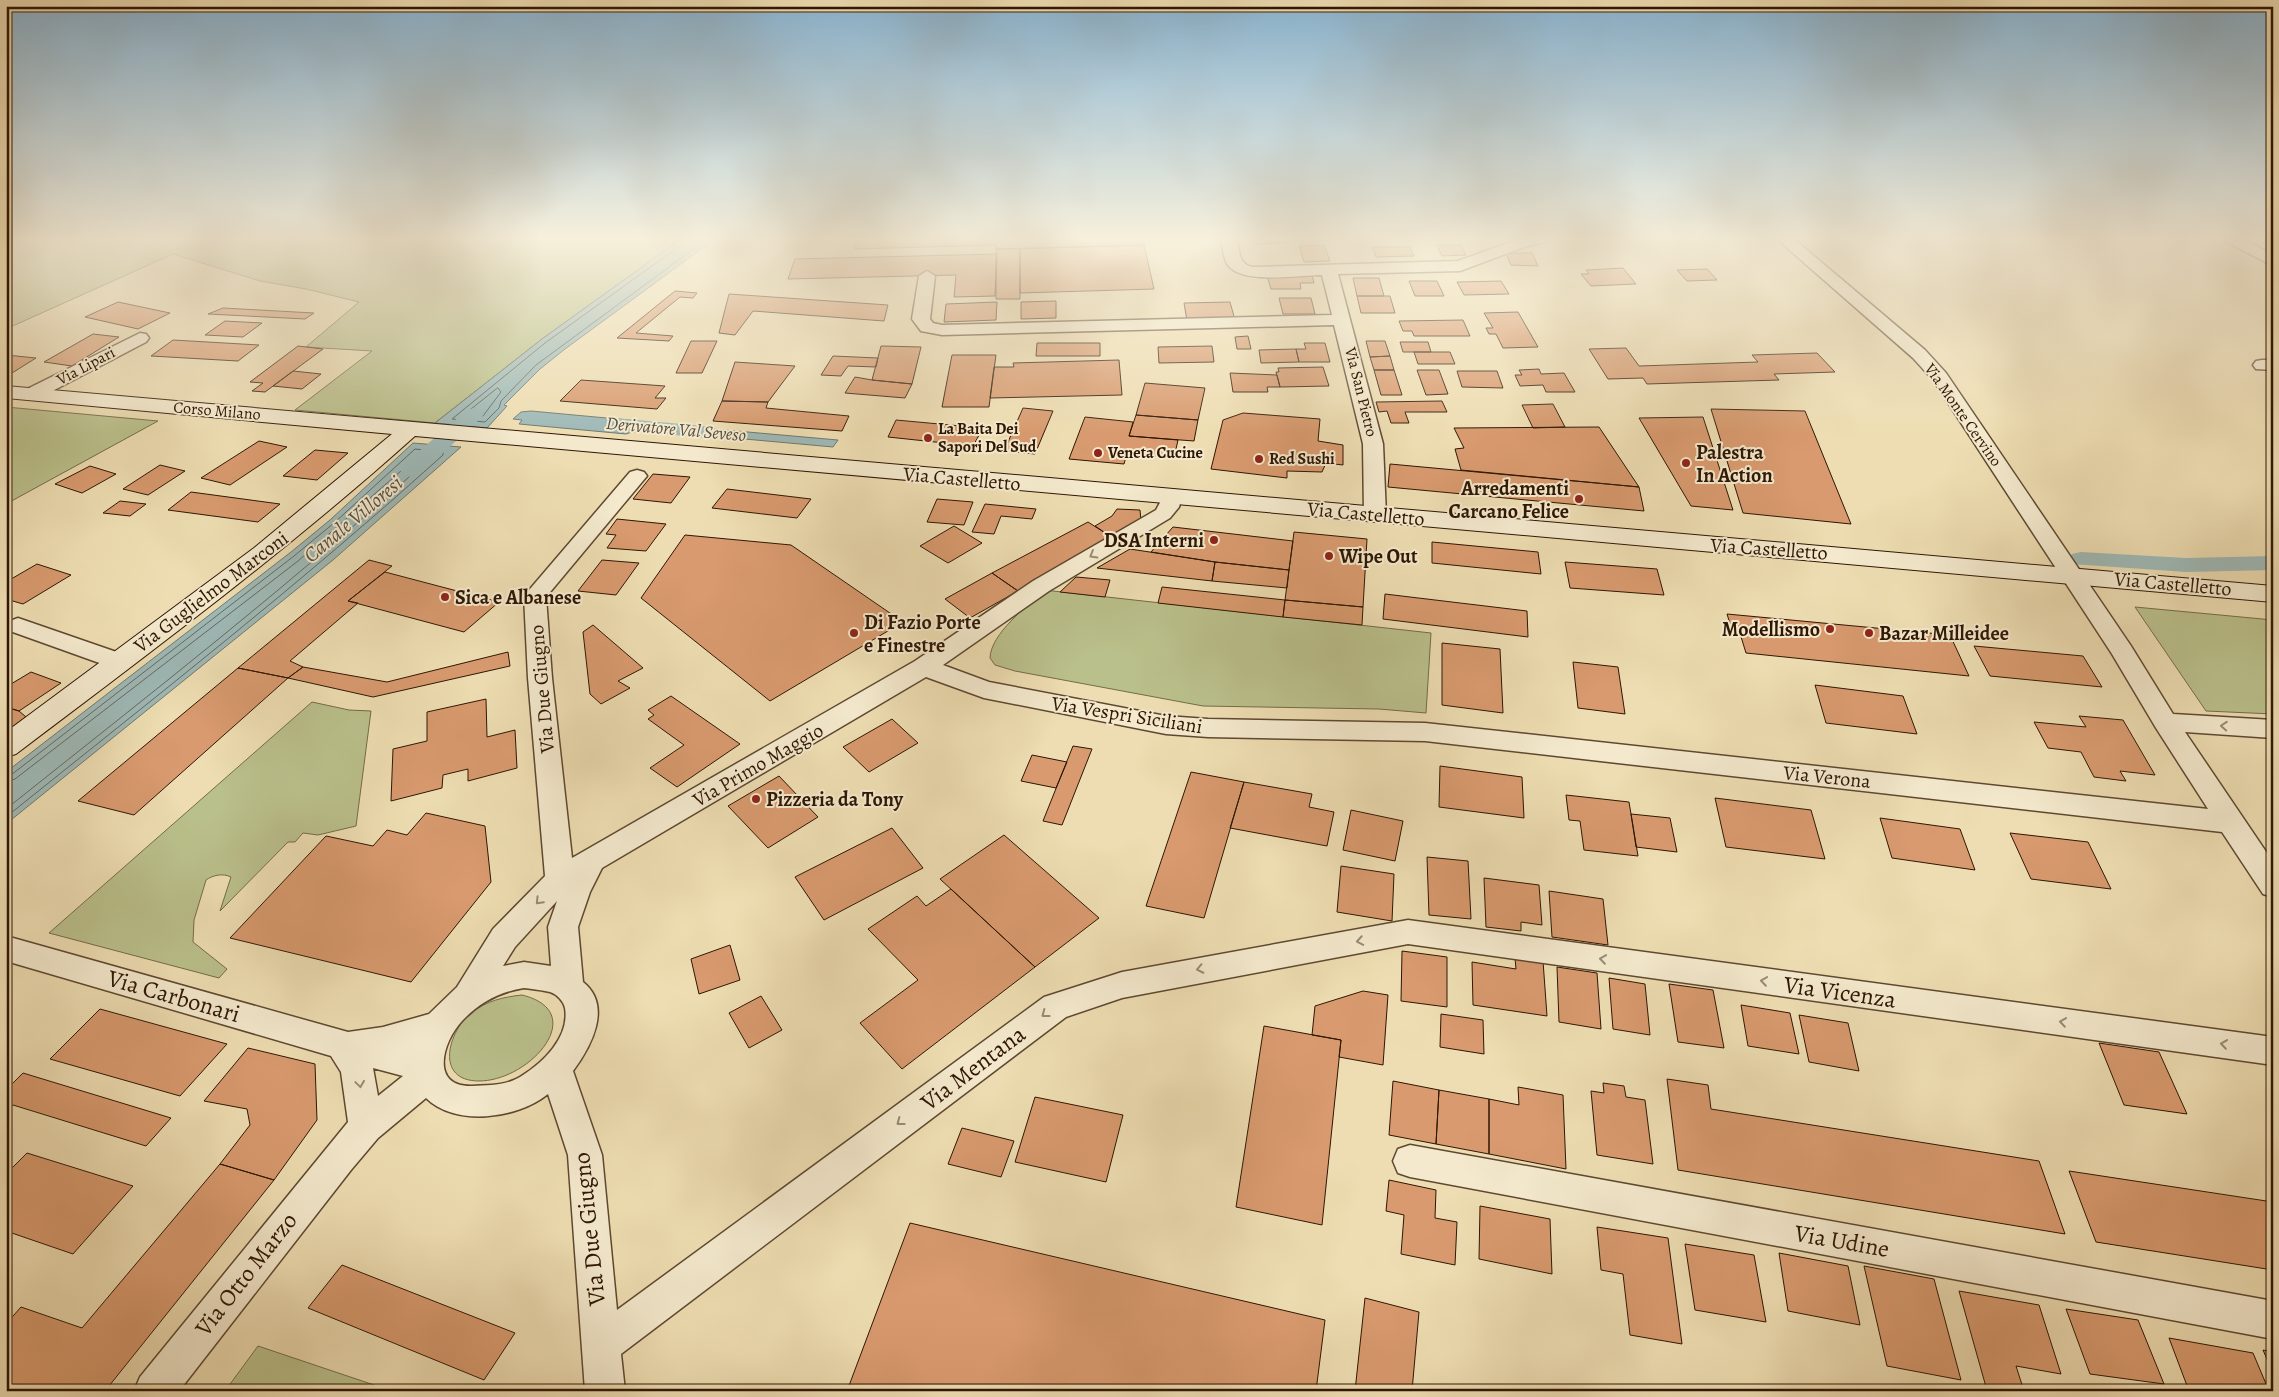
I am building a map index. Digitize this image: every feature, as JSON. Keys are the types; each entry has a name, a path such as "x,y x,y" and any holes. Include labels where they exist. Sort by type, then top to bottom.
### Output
{"main road":[{"name":"Corso Milano","path":"6,392 483,436"},
{"name":"Via Guglielmo Marconi","path":"6,748 322,507 418,430"},
{"name":"Via Castelletto","path":"483,436 2273,594"}],"street":[{"path":"923,304 921,320 927,327 942,330 1343,320"},
{"name":"Via San Pietro","path":"1338,304 1373,444 1375,515"},
{"name":"Via Monte Cervino","path":"1861,304 1931,365 2123,652 2162,717 2273,886"},
{"name":"Via Lipari","path":"32,394 140,338"},
{"name":"Via Due Giugno","path":"560,879 540,678 535,596 637,476"},
{"name":"Via Primo Maggio","path":"591,862 924,667 1041,586 1163,514 1169,507 1172,497"},
{"path":"18,626 119,662"},
{"name":"Via Vespri Siciliani","path":"924,667 984,690 1166,725 1208,728 1425,732"},
{"path":"2162,717 2273,729"},
{"name":"Via Verona","path":"1425,732 2230,822"},
{"path":"469,995 504,938 560,879 591,862"},
{"path":"568,985 563,927 575,892 591,862"},
{"name":"Via Vicenza","path":"1408,932 2273,1051"},
{"name":"Via Mentana","path":"601,1345 1055,1006 1131,983 1408,932"},
{"name":"Via Carbonari","path":"6,948 342,1045 431,1077"},
{"path":"524,975 556,978 568,985 579,998 583,1014 581,1033 571,1052 556,1070 532,1088 506,1099 478,1103 454,1099 431,1077 427,1054 439,1025 469,995 487,985 524,975"},
{"name":"Via Carbonari","path":"342,1045 383,1041 439,1025"},
{"path":"342,1045 358,1069 366,1127"},
{"name":"Via Due Giugno","path":"556,1070 585,1155 605,1391"},
{"name":"Via Otto Marzo","path":"154,1391 339,1158 366,1127 431,1077"},
{"name":"Via Otto Marzo","path":"339,1158 403,1104 431,1077"},
{"name":"Via Udine","path":"1410,1162 2273,1320"}],"green space":[{"path":"6,304 61,304 6,329"},
{"path":"356,304 590,304 542,339 435,423 295,410 372,351 306,347"},
{"path":"6,407 158,421 6,504"},
{"path":"1044,590 1431,633 1426,713 1379,709 1203,706 1015,671 995,665 990,658 996,639 1011,621"},
{"path":"2135,607 2273,620 2273,714 2206,711"},
{"path":"312,702 349,710 371,711 356,826 318,835 303,833 295,842 288,842 220,911 231,877 218,875 206,880 194,920 193,942 227,969 219,978 49,933"},
{"path":"522,995 542,1004 552,1016 552,1030 546,1044 533,1058 517,1070 498,1078 479,1081 465,1079 456,1073 451,1064 450,1054 452,1042 464,1020 472,1012 489,1002"},
{"path":"258,1346 392,1391 225,1391"}],"water":[{"path":"590,304 626,304 540,369 504,405 507,406 487,428 435,423 542,339"},
{"path":"531,411 639,421 640,424 655,426 649,430 626,434 519,424 522,420 513,419 521,412"},
{"path":"668,427 691,427 838,440 833,447 667,432"},
{"name":"Canale Villoresi","path":"413,443 461,447 333,560 6,824 6,772 291,552 330,520"}],"building":[{"path":"113,304 128,304 170,313 138,329 85,317"},
{"path":"659,304 671,304 636,333 673,336 669,341 617,338"},
{"path":"726,304 888,305 884,321 753,311 735,335 719,333"},
{"path":"946,304 997,304 996,320 944,322"},
{"path":"1021,304 1056,304 1056,318 1021,319"},
{"path":"1184,304 1231,304 1235,320 1187,321"},
{"path":"1281,304 1313,304 1315,314 1283,314"},
{"path":"1359,304 1392,304 1395,313 1361,313"},
{"path":"223,308 314,313 305,319 208,314"},
{"path":"1518,312 1538,347 1503,348 1496,334 1489,334 1486,328 1493,328 1484,313"},
{"path":"1463,320 1470,336 1414,336 1412,331 1403,331 1399,321"},
{"path":"225,321 262,323 243,337 205,335"},
{"path":"93,334 119,337 72,366 44,362"},
{"path":"1248,336 1251,349 1237,349 1235,337"},
{"path":"173,340 259,345 238,361 151,356"},
{"path":"691,341 717,341 702,373 676,373"},
{"path":"1366,341 1385,341 1390,356 1370,357"},
{"path":"1400,342 1428,342 1431,352 1403,352"},
{"path":"1037,343 1100,343 1100,356 1036,356"},
{"path":"1304,343 1325,343 1330,362 1299,362 1296,349 1306,349"},
{"path":"298,346 323,349 265,392 252,391 263,383 250,382"},
{"path":"881,346 921,347 912,384 872,380"},
{"path":"1212,346 1214,362 1159,363 1158,347"},
{"path":"1626,348 1639,366 1758,362 1752,355 1817,353 1835,372 1774,374 1779,380 1647,384 1643,378 1608,379 1589,349"},
{"path":"1296,349 1299,362 1261,363 1259,350"},
{"path":"1414,352 1450,352 1455,364 1418,364"},
{"path":"6,355 36,358 12,373 6,372"},
{"path":"952,355 996,355 989,407 942,407"},
{"path":"833,356 878,358 876,367 848,366 841,376 821,375"},
{"path":"1390,356 1394,370 1374,370 1370,357"},
{"path":"1119,360 1122,395 990,398 994,367 1014,367 1013,363"},
{"path":"735,362 795,366 768,402 722,401"},
{"path":"1323,367 1329,386 1280,387 1276,372 1279,372 1278,368"},
{"path":"1539,369 1541,374 1564,373 1575,392 1546,392 1543,385 1520,386 1515,375 1522,375 1519,370"},
{"path":"1374,370 1394,370 1402,395 1381,395"},
{"path":"1417,370 1439,370 1448,394 1426,395"},
{"path":"293,371 321,374 302,389 273,386"},
{"path":"1457,371 1497,371 1503,388 1462,387"},
{"path":"1230,373 1277,375 1280,387 1267,387 1268,392 1233,392"},
{"path":"855,377 912,384 905,398 845,393"},
{"path":"581,380 665,386 655,398 666,398 657,409 560,401"},
{"path":"1145,383 1205,388 1198,420 1136,415"},
{"path":"722,401 768,402 766,408 849,416 842,431 713,421"},
{"path":"1442,401 1447,412 1405,412 1409,423 1391,423 1387,411 1379,412 1376,402"},
{"path":"1553,404 1565,427 1533,428 1522,405"},
{"path":"1023,408 1053,411 1035,454 1004,451"},
{"path":"1711,409 1805,411 1851,524 1743,513"},
{"path":"1243,413 1320,419 1318,441 1343,445 1343,465 1326,463 1322,472 1287,471 1287,478 1211,469 1223,420"},
{"path":"1136,415 1198,420 1194,441 1129,436"},
{"path":"1085,417 1133,422 1129,436 1178,440 1174,458 1127,453 1124,464 1069,459"},
{"path":"1703,417 1733,510 1691,506 1639,418"},
{"path":"896,420 983,428 973,446 888,437"},
{"path":"1599,427 1639,487 1461,470 1455,449 1464,448 1454,428"},
{"path":"259,441 287,447 230,485 201,478"},
{"path":"315,450 348,453 317,480 283,476"},
{"name":"Arredamenti Carcano Felice","path":"1390,464 1639,487 1644,511 1388,487"},
{"path":"160,465 185,471 148,495 123,489"},
{"path":"90,466 116,474 82,493 55,484"},
{"path":"653,474 690,477 671,503 633,499"},
{"path":"727,489 811,499 797,518 712,508"},
{"path":"191,492 280,504 258,522 168,510"},
{"path":"937,499 973,502 964,525 927,522"},
{"path":"120,501 146,504 130,516 103,513"},
{"path":"985,504 1036,509 1032,519 1001,516 994,534 972,532"},
{"path":"1117,509 1140,510 1141,521 1113,538 1095,526 1112,516"},
{"path":"617,519 666,524 646,551 607,548 616,535 606,534"},
{"path":"1088,522 1113,538 1018,591 992,573"},
{"path":"954,526 982,543 948,563 920,546"},
{"path":"1173,527 1293,541 1289,570 1215,562 1151,552"},
{"name":"Wipe Out","path":"1294,532 1367,539 1363,607 1285,600"},
{"path":"685,535 791,545 903,622 770,701 641,598"},
{"path":"1432,542 1538,552 1541,574 1432,563"},
{"path":"1130,549 1215,562 1212,581 1097,568"},
{"path":"369,560 392,566 348,601 358,603 290,661 303,667 288,678 238,668"},
{"path":"602,560 639,563 616,595 578,591"},
{"path":"1215,562 1289,570 1287,588 1212,581"},
{"path":"1565,562 1657,569 1664,595 1570,588"},
{"path":"37,564 71,575 23,604 6,599 6,582"},
{"path":"385,572 499,602 464,632 348,601"},
{"path":"992,573 1018,591 970,618 945,599"},
{"path":"1076,577 1110,580 1105,597 1060,592"},
{"path":"1162,587 1285,600 1283,617 1158,603"},
{"path":"1385,594 1527,611 1528,637 1383,619"},
{"path":"1285,600 1363,607 1362,625 1283,617"},
{"path":"1727,614 1950,635 1969,676 1746,653 1738,627 1731,627"},
{"path":"593,625 643,668 618,681 630,688 601,704 590,694 583,632"},
{"path":"1442,643 1500,649 1503,713 1442,705"},
{"path":"1974,646 2083,656 2102,687 1990,676"},
{"path":"508,652 510,666 373,697 288,678 303,667 387,682"},
{"path":"1573,662 1618,667 1625,714 1578,708"},
{"path":"238,668 288,678 134,815 78,801"},
{"path":"31,672 61,683 19,711 6,707 6,687"},
{"path":"1815,685 1903,696 1917,734 1826,723"},
{"path":"671,696 740,744 677,787 650,768 684,745 648,719 654,715 648,710"},
{"path":"486,699 487,737 515,730 517,768 468,781 468,769 443,775 442,788 391,801 393,749 427,741 427,712"},
{"path":"6,707 19,711 26,717 6,732"},
{"path":"2079,716 2123,720 2155,775 2120,771 2126,781 2094,777 2081,752 2048,748 2034,722 2086,727"},
{"path":"892,719 918,743 869,772 843,747"},
{"path":"1073,746 1092,749 1062,825 1043,821"},
{"path":"1032,755 1067,762 1056,788 1021,781"},
{"path":"1440,766 1522,777 1524,818 1439,807"},
{"path":"1191,772 1244,782 1204,918 1146,906"},
{"path":"779,776 818,817 768,848 728,806"},
{"path":"1244,782 1312,794 1309,807 1334,812 1327,846 1230,828"},
{"path":"1566,795 1629,802 1638,856 1584,850 1580,821 1569,820"},
{"path":"1715,798 1811,810 1825,859 1726,847"},
{"path":"1351,810 1403,821 1395,861 1343,850"},
{"path":"426,813 485,826 491,882 411,982 230,938 326,836 373,846 387,830 407,835"},
{"path":"1631,814 1670,818 1677,852 1636,847"},
{"path":"1880,818 1960,829 1975,870 1892,858"},
{"path":"892,828 923,868 824,920 795,877"},
{"path":"2010,833 2088,842 2111,889 2031,879"},
{"path":"1004,835 1099,918 1035,967 940,879"},
{"path":"1427,857 1468,861 1471,919 1429,915"},
{"path":"1341,866 1394,874 1392,921 1337,912"},
{"path":"1484,878 1539,885 1542,925 1521,922 1521,931 1486,927"},
{"path":"951,889 1035,967 902,1069 860,1023 918,980 868,929 917,896 926,906"},
{"path":"1549,891 1603,899 1608,945 1552,937"},
{"path":"730,945 740,980 699,994 691,959"},
{"path":"1402,951 1447,957 1447,1007 1401,1001"},
{"path":"1515,958 1543,961 1547,1016 1473,1005 1472,962 1516,969"},
{"path":"1557,967 1597,973 1601,1029 1559,1022"},
{"path":"1609,978 1645,984 1650,1035 1613,1029"},
{"path":"1669,984 1713,990 1724,1048 1678,1042"},
{"path":"1363,991 1388,995 1383,1065 1339,1057 1341,1040 1312,1035 1315,1006"},
{"path":"761,996 782,1030 749,1048 729,1013"},
{"path":"1741,1005 1790,1013 1799,1054 1748,1046"},
{"path":"100,1009 227,1044 180,1096 50,1059"},
{"path":"1441,1014 1483,1020 1484,1054 1440,1047"},
{"path":"1799,1015 1848,1023 1859,1071 1809,1062"},
{"path":"1264,1026 1341,1040 1322,1225 1236,1207"},
{"path":"2099,1043 2159,1052 2187,1114 2124,1105"},
{"path":"248,1048 315,1064 317,1120 274,1180 220,1164 250,1125 247,1109 204,1101"},
{"path":"23,1073 171,1118 146,1146 13,1105 6,1112 6,1090"},
{"path":"1667,1079 1708,1085 1711,1109 2039,1161 2065,1234 1678,1170"},
{"path":"1393,1081 1439,1090 1436,1144 1389,1135"},
{"path":"1603,1083 1624,1086 1626,1097 1645,1100 1653,1164 1597,1155 1591,1091 1604,1093"},
{"path":"1518,1087 1563,1095 1566,1169 1489,1154 1489,1099 1519,1105"},
{"path":"1439,1090 1489,1099 1489,1154 1436,1144"},
{"path":"1035,1097 1123,1115 1106,1182 1015,1162"},
{"path":"962,1128 1014,1141 1001,1177 948,1164"},
{"path":"27,1153 133,1186 73,1254 6,1231 6,1174"},
{"path":"220,1164 274,1180 105,1391 15,1391 6,1388 6,1324 21,1307 82,1328"},
{"path":"2069,1171 2273,1202 2273,1270 2096,1242"},
{"path":"1389,1180 1436,1190 1435,1218 1457,1222 1455,1265 1401,1254 1404,1215 1386,1211"},
{"path":"1480,1206 1550,1219 1552,1274 1479,1259"},
{"path":"910,1223 1325,1320 1316,1391 847,1391"},
{"path":"1597,1227 1668,1238 1682,1344 1630,1335 1623,1274 1601,1270"},
{"path":"1685,1244 1754,1255 1766,1322 1695,1310"},
{"path":"1779,1253 1848,1266 1860,1325 1788,1311"},
{"path":"342,1265 515,1333 484,1380 308,1308"},
{"path":"1864,1266 1934,1279 1961,1380 1887,1366"},
{"path":"1959,1291 2039,1305 2061,1374 2016,1366 2024,1391 1986,1387"},
{"path":"1365,1298 1419,1312 1412,1391 1355,1391"},
{"path":"2066,1309 2138,1320 2164,1384 2090,1374"},
{"path":"2169,1338 2253,1353 2269,1391 2189,1391"},
{"path":"2263,1350 2273,1352 2273,1373"}],"waterway":[{"name":"Canale Villoresi","path":"411,470 474,414"},
{"name":"Derivatore Val Seveso","path":"615,424 704,432"},
{"name":"Derivatore Val Seveso","path":"2081,559 2186,565 2273,563"}],"place":[{"name":"La Baita Dei Sapori Del Sud","path":"928,438"},
{"name":"Veneta Cucine","path":"1098,453"},
{"name":"Red Sushi","path":"1259,459"},
{"name":"Palestra In Action","path":"1686,463"},
{"name":"Arredamenti Carcano Felice","path":"1579,499"},
{"name":"DSA Interni","path":"1214,540"},
{"name":"Wipe Out","path":"1329,556"},
{"name":"Sica e Albanese","path":"445,597"},
{"name":"Modellismo","path":"1830,629"},
{"name":"Di Fazio Porte e Finestre","path":"854,633"},
{"name":"Bazar Milleidee","path":"1869,633"},
{"name":"Pizzeria da Tony","path":"756,799"}]}
